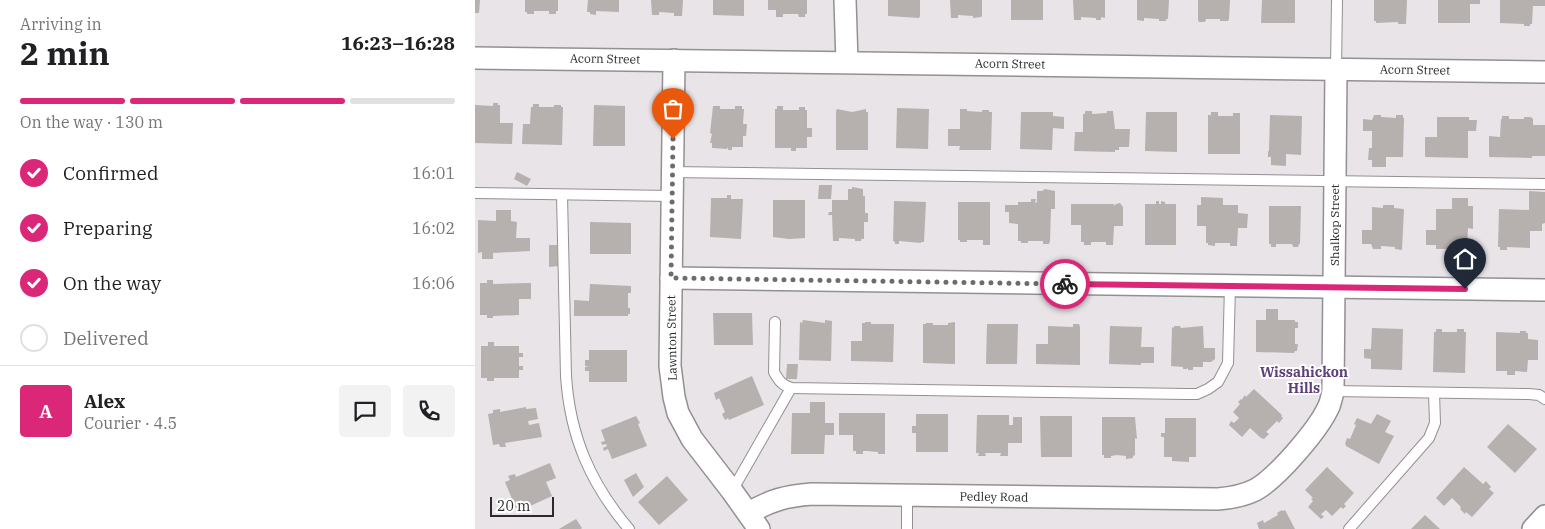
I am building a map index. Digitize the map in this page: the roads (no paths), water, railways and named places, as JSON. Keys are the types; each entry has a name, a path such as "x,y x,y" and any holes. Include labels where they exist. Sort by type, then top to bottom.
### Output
{"street":[{"path":"845,0 847,62"},
{"name":"Acorn Street","path":"475,58 1545,72"},
{"name":"Lawnton Street","path":"674,60 670,366 674,397 678,412 692,439 754,521"},
{"name":"Shalkop Street","path":"1243,495 1267,481 1315,429 1329,406 1333,391 1336,69"},
{"path":"671,278 1545,290"},
{"name":"Pedley Road","path":"754,521 770,502 795,495 1218,499 1243,495"},
{"path":"1533,529 1545,516"}],"lane":[{"path":"1336,69 1337,0"},
{"path":"672,172 1545,184"},
{"path":"475,193 672,196"},
{"path":"562,194 566,376 571,420 599,489 614,512 629,529"},
{"path":"775,322 774,372 784,386 791,388 951,392 1197,394 1218,382 1228,363 1230,286"},
{"path":"732,491 791,388"},
{"path":"1333,391 1529,394 1545,399"},
{"path":"1349,529 1429,438 1435,423 1434,394"},
{"path":"907,496 907,529"}],"district":[{"name":"Wissahickon Hills","path":"1304,380"}]}
